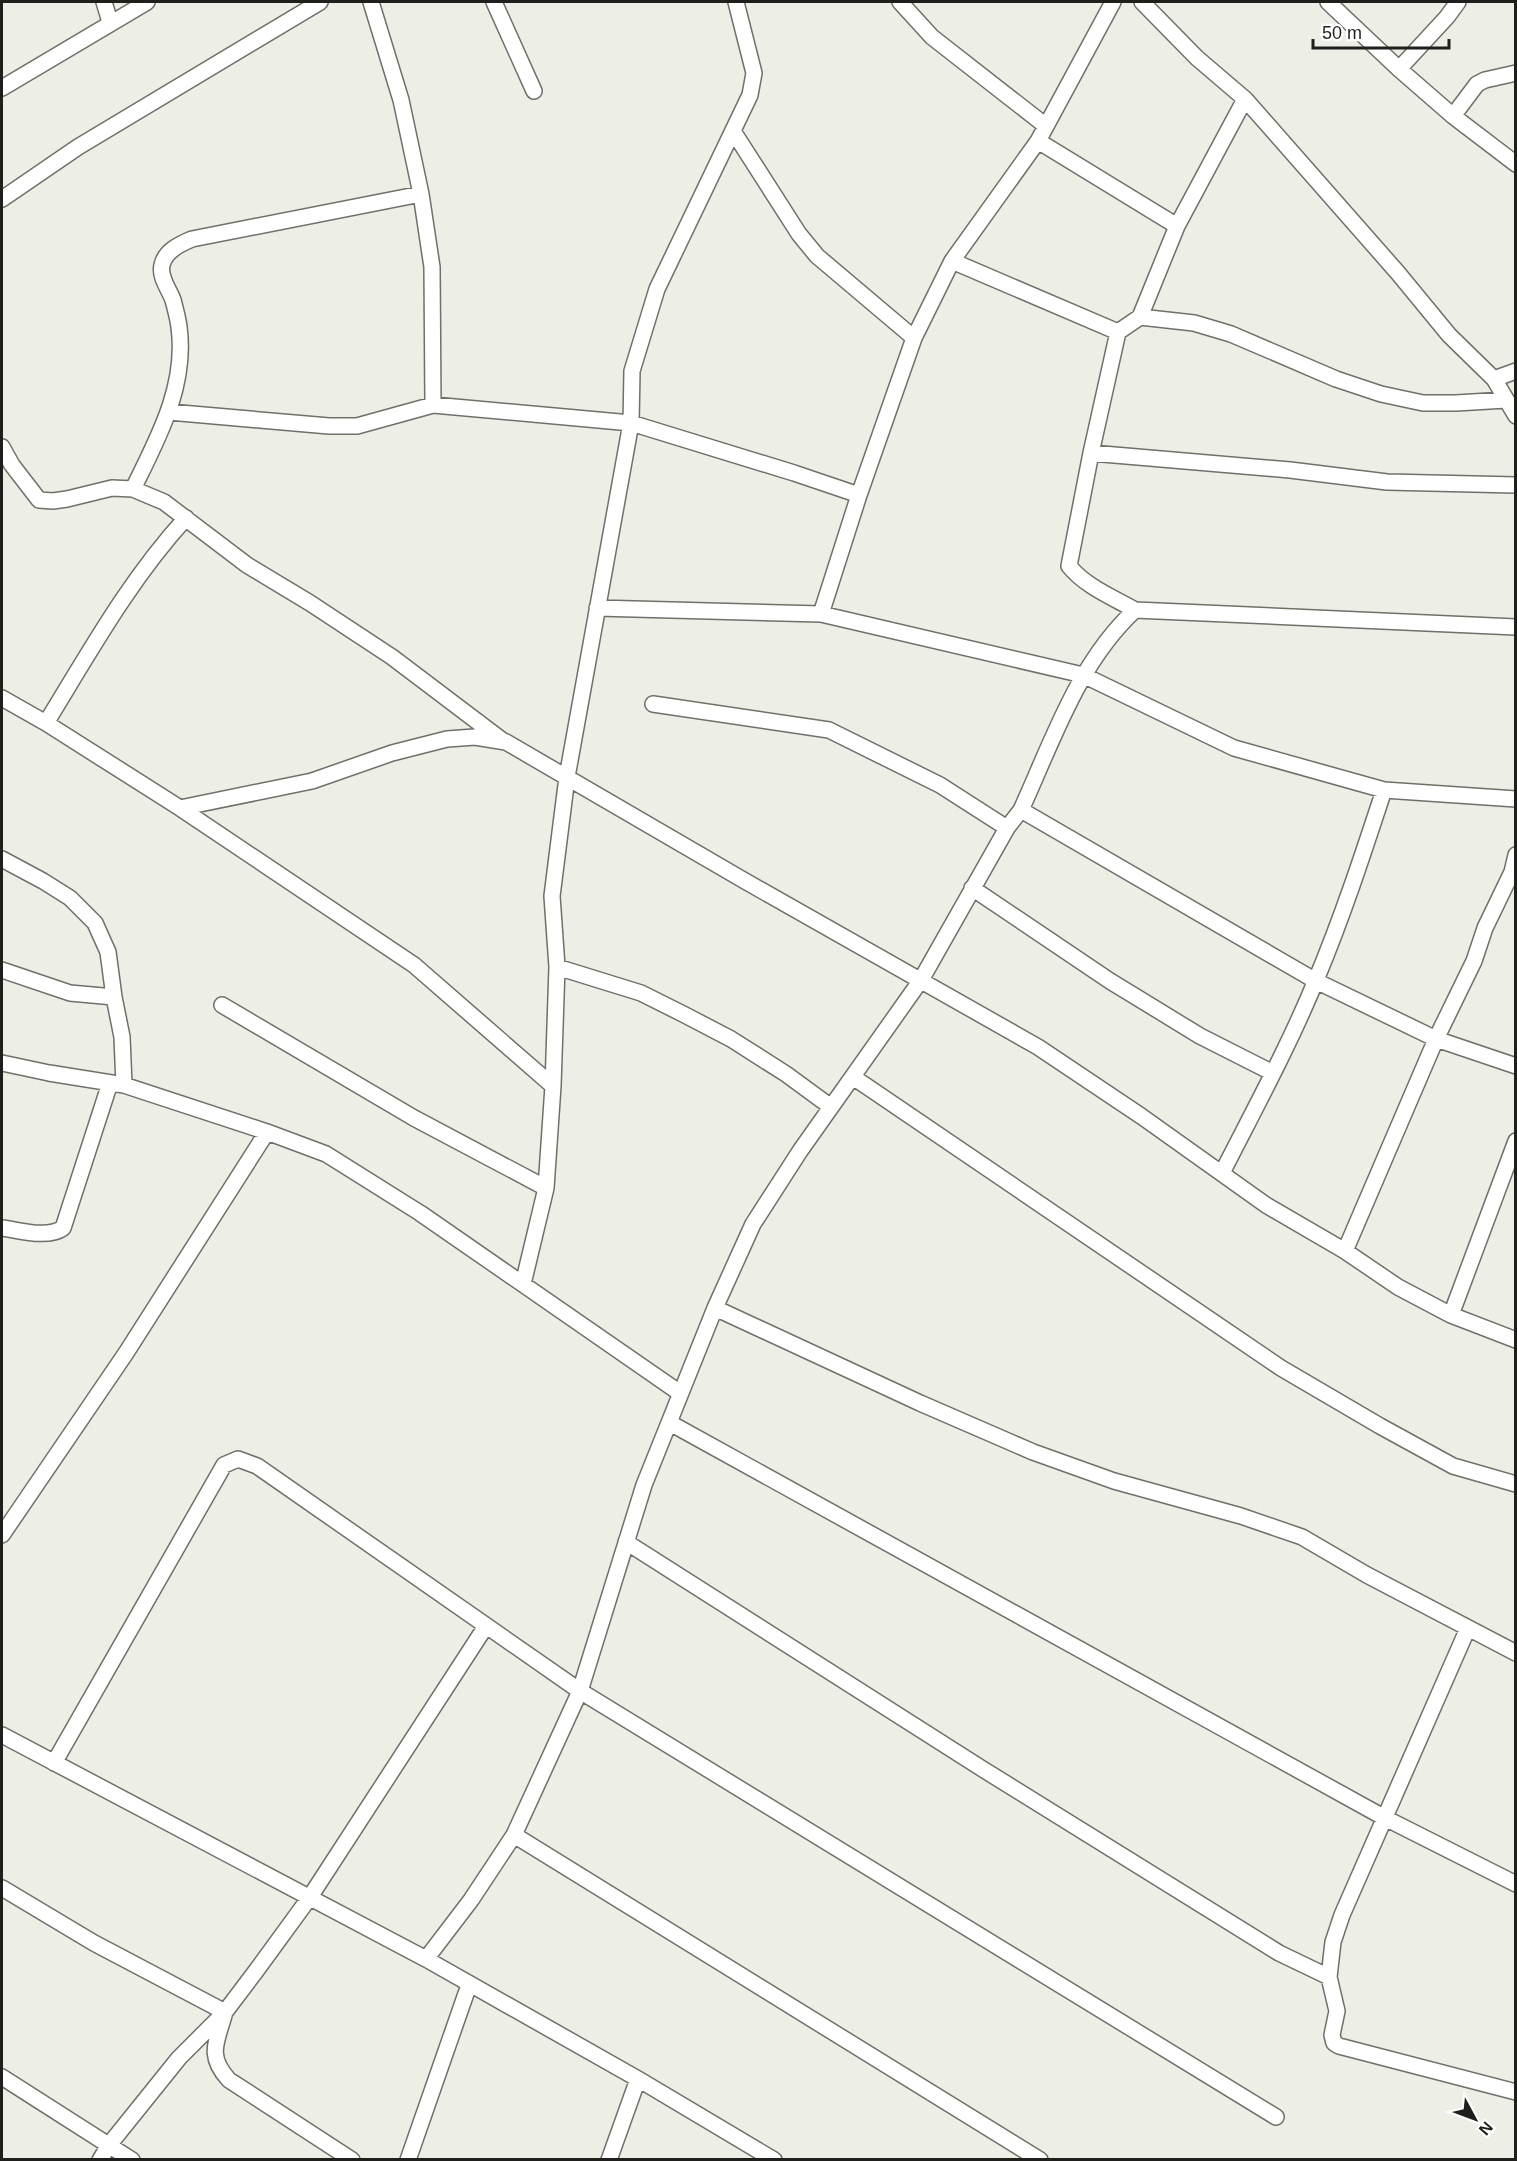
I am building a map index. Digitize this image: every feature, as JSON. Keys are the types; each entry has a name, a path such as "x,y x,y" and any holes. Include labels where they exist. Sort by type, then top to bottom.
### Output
{"street":[{"path":"104,2 110,22"},
{"path":"2,88 147,2"},
{"path":"2,199 78,147 320,2"},
{"path":"371,2 401,100 421,194 432,267 433,405"},
{"path":"494,2 534,91"},
{"path":"523,1284 546,1188 553,1086 557,967 552,896 567,777 631,423 632,371 657,289 750,95 754,73 736,2"},
{"path":"900,2 932,37 1046,126"},
{"path":"821,614 859,495 914,338 952,261 1038,141 1113,2"},
{"path":"1142,2 1197,58 1245,99 1398,273 1449,335 1494,379 1515,416"},
{"path":"1328,2 1453,116 1515,164"},
{"path":"1399,69 1458,2"},
{"path":"1453,116 1477,84 1515,73"},
{"path":"1245,99 1177,226 1140,317 1118,332 1069,566 1087,582 1135,610 1515,627"},
{"path":"733,131 799,234 817,256 914,338"},
{"path":"1038,141 1177,226"},
{"path":"133,489 169,412 179,377 180,339 173,300 164,281 161,267 165,257 178,244 192,239 421,194"},
{"path":"952,261 1118,332"},
{"path":"1140,317 1194,323 1231,334 1336,379 1381,394 1424,403 1506,400"},
{"path":"1494,379 1515,371"},
{"path":"169,412 329,426 357,426 433,405 631,423 794,472 859,495"},
{"path":"2,447 12,465 39,500 60,500 112,488 133,489 164,502 247,565 392,657 506,742 1038,1047 1141,1116 1266,1205 1344,1251 1398,1287 1451,1315 1515,1340"},
{"path":"1091,453 1290,470 1388,482 1515,485"},
{"path":"46,723 102,632 162,544 186,518"},
{"path":"597,608 821,614 1083,675 1234,748 1384,790 1515,800"},
{"path":"426,1959 471,1900 514,1835 580,1691 644,1485 715,1308 753,1224 800,1151 921,980 1007,828 1021,810 1083,675 1097,651 1116,627 1135,610"},
{"path":"2,698 46,723 180,808 414,965 553,1086"},
{"path":"653,704 829,730 940,785 1007,828"},
{"path":"180,808 312,781 392,753 447,739 475,737 506,742"},
{"path":"1222,1173 1273,1073 1316,981 1384,790"},
{"path":"1021,810 1316,981 1436,1039 1515,1066"},
{"path":"1344,1251 1436,1039 1474,961 1485,928 1512,872 1515,855"},
{"path":"2,859 70,898 95,923 108,952 122,1037 117,1084 63,1228 45,1233 2,1228"},
{"path":"972,888 1110,981 1200,1036 1273,1073"},
{"path":"557,967 641,993 685,1015 786,1074 831,1107"},
{"path":"2,970 70,993 114,997"},
{"path":"222,1005 414,1118 546,1188"},
{"path":"2,1063 117,1084 267,1132 326,1154 420,1213 680,1393"},
{"path":"853,1077 1281,1368 1453,1466 1515,1484"},
{"path":"2,1535 126,1353 267,1132"},
{"path":"1451,1315 1515,1141"},
{"path":"715,1308 1033,1452 1114,1481 1241,1516 1302,1538 1515,1653"},
{"path":"670,1423 1384,1818 1515,1884"},
{"path":"54,1763 224,1465 238,1459 257,1466 580,1691 1276,2117"},
{"path":"626,1542 981,1768 1279,1953 1329,1977"},
{"path":"100,2160 109,2145 179,2058 225,2012 310,1897 486,1626"},
{"path":"1468,1628 1342,1915 1333,1942 1329,1977 1337,2011 1332,2035 1334,2043 1339,2046 1515,2092"},
{"path":"2,1735 426,1959 638,2079 774,2160"},
{"path":"514,1835 1040,2160"},
{"path":"2,1888 94,1943 225,2012"},
{"path":"408,2160 469,1985"},
{"path":"225,2012 214,2052 218,2068 229,2080 352,2160"},
{"path":"2,2077 132,2160"},
{"path":"609,2160 638,2079"}]}
